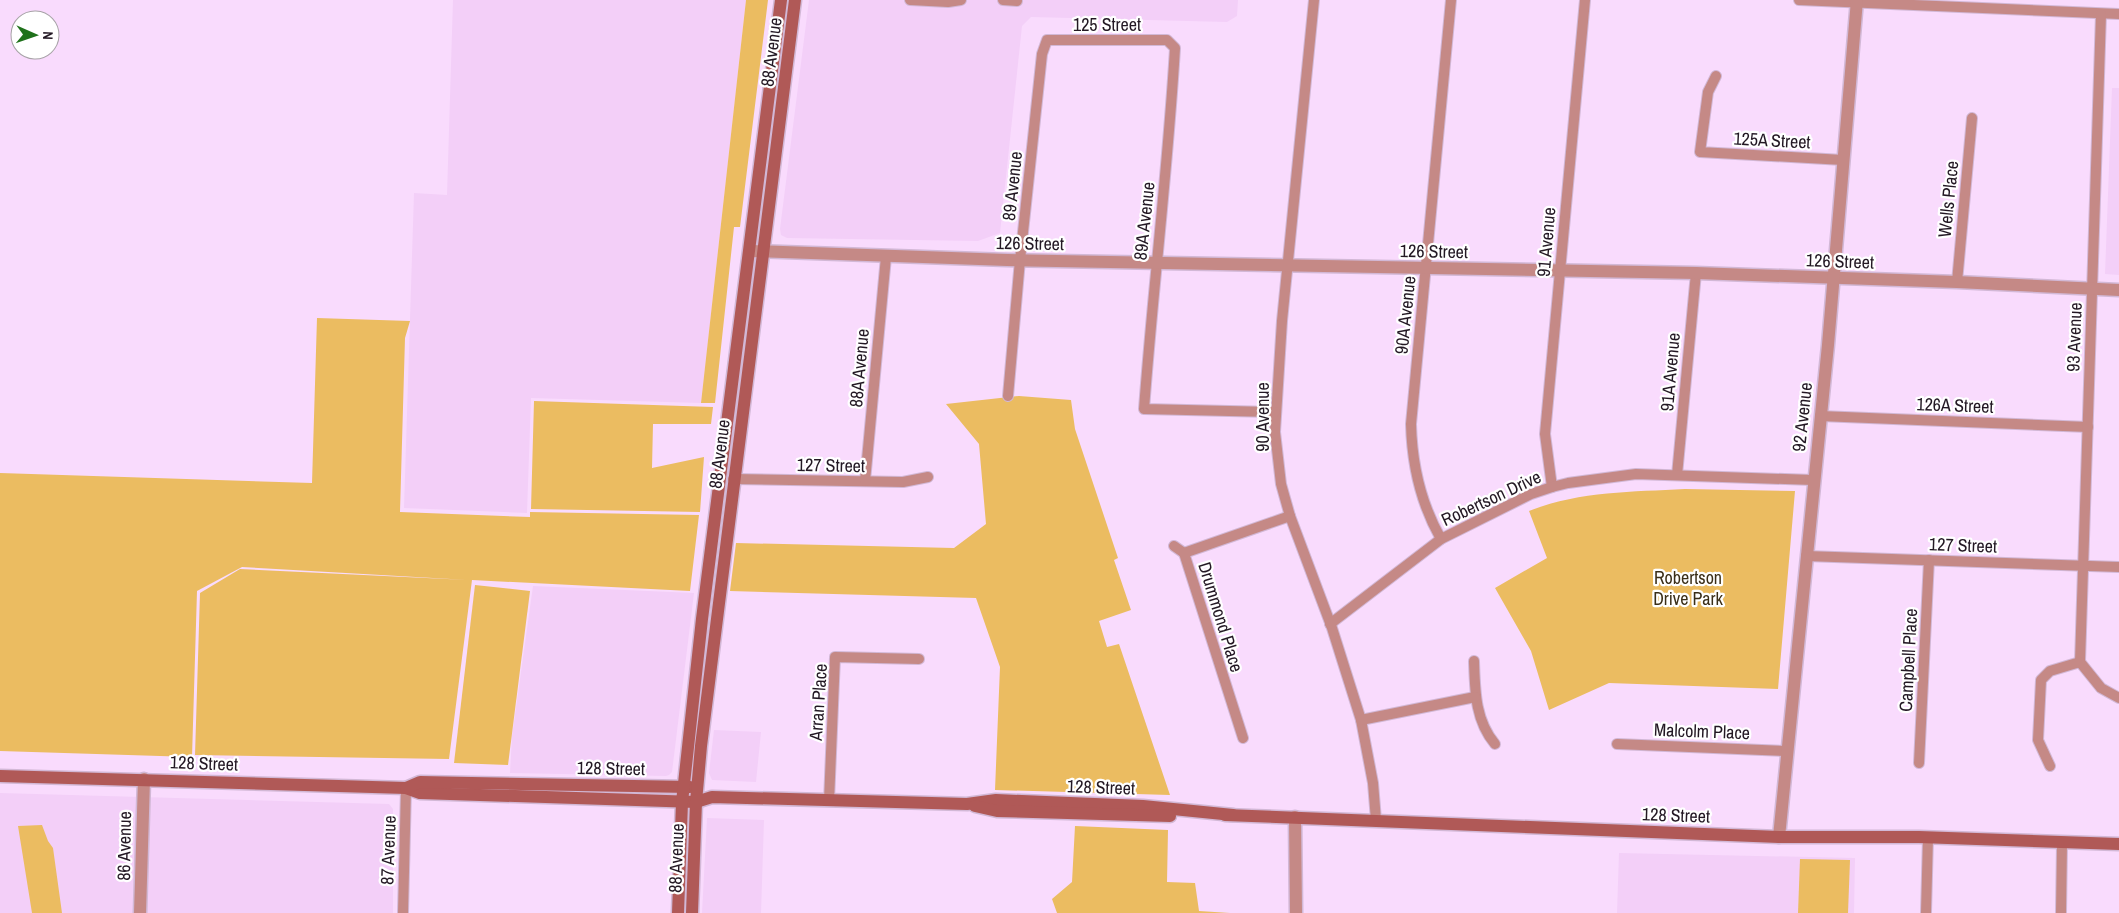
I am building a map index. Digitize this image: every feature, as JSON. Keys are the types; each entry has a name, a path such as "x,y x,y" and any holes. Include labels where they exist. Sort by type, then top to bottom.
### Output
{"main road":[{"name":"88 Avenue","path":"678,913 683,787 715,512 781,0"},
{"name":"88 Avenue","path":"692,913 697,787 733,479 795,0"},
{"name":"128 Street","path":"0,776 406,788 420,793 682,802 696,802 712,797 968,804 997,811 1058,814 1143,816 1233,815 1779,837 1928,837 2119,844"},
{"name":"128 Street","path":"406,788 420,782 697,787"},
{"path":"697,787 712,797"}],"street":[{"path":"910,0 948,2 961,0"},
{"path":"1003,0 1017,1"},
{"name":"90 Avenue","path":"1314,0 1275,412 1281,484 1290,516 1330,624 1361,720 1373,783 1376,820"},
{"name":"90A Avenue","path":"1441,539 1423,498 1412,446 1411,424 1451,0"},
{"name":"91 Avenue","path":"1552,487 1544,434 1585,0"},
{"path":"1799,0 1857,1 2119,14"},
{"name":"92 Avenue","path":"1779,837 1833,278 1857,1"},
{"name":"93 Avenue","path":"2080,662 2101,14"},
{"name":"125 Street","path":"1047,40 1167,40"},
{"name":"89 Avenue","path":"1008,396 1020,260 1042,54 1047,40"},
{"name":"89A Avenue","path":"1167,40 1175,48 1170,131 1156,263 1144,408 1275,412"},
{"name":"125A Street","path":"1716,76 1708,92 1700,152 1843,160"},
{"name":"Wells Place","path":"1957,282 1972,118"},
{"name":"126 Street","path":"749,251 886,257 1289,266 1560,269 1957,282 2119,290"},
{"name":"88A Avenue","path":"865,481 886,257"},
{"name":"91A Avenue","path":"1677,475 1696,273"},
{"name":"126A Street","path":"1820,416 2088,427"},
{"name":"Robertson Drive","path":"1330,624 1441,539 1530,494 1552,487 1614,476 1677,475 1814,480"},
{"name":"127 Street","path":"733,479 903,482 928,477"},
{"name":"Drummond Place","path":"1243,738 1184,553 1290,516"},
{"path":"1174,546 1184,553"},
{"name":"127 Street","path":"1806,556 2119,566"},
{"name":"Campbell Place","path":"1919,763 1929,560"},
{"name":"Arran Place","path":"829,800 834,657 919,660"},
{"path":"1474,661 1474,697 1484,731 1495,744"},
{"path":"2050,766 2038,740 2041,680 2050,671 2080,662 2101,688 2119,698"},
{"path":"1361,720 1474,697"},
{"name":"Malcolm Place","path":"1617,744 1786,751"},
{"name":"86 Avenue","path":"140,913 144,779"},
{"name":"87 Avenue","path":"403,913 406,788"},
{"path":"1295,817 1294,887 1296,913"},
{"path":"1926,913 1928,837"},
{"path":"2061,913 2062,842"}],"shaded area":[{"path":"453,0 746,0 701,403 531,398 527,513 404,508 414,193 447,195"},
{"path":"809,0 1238,0 1237,16 1227,22 1031,17 1022,26 1000,233 978,241 787,238 781,235 780,229"},
{"path":"2112,88 2119,88 2119,275 2105,274"},
{"path":"533,586 694,593 672,772 669,775 510,773 512,736"},
{"path":"714,730 761,732 756,782 712,780 709,773"},
{"path":"0,793 389,804 393,809 393,913 0,913"},
{"path":"707,818 764,820 761,913 702,913"},
{"path":"1619,853 1855,858 1854,913 1617,913"}],"green space":[{"path":"746,0 768,0 740,227 734,227 715,403 701,403"},
{"path":"317,318 410,321 405,338 400,512 530,517 530,512 699,515 690,591 472,580 449,759 195,755 200,593 240,569 468,580 242,567 197,591 192,757 0,751 0,473 312,483"},
{"path":"1019,396 1071,400 1075,429 1118,558 1114,560 1131,610 1099,621 1107,647 1119,644 1170,795 995,790 1000,667 976,598 730,591 736,543 954,548 986,524 979,444 946,404"},
{"path":"534,401 713,407 711,424 653,424 652,468 704,457 700,512 531,509"},
{"name":"Robertson Drive Park","path":"1685,489 1795,491 1778,689 1609,683 1549,710 1531,651 1495,588 1547,558 1529,511 1548,504 1586,496"},
{"path":"475,585 530,591 508,765 454,763"},
{"path":"42,825 53,848 62,913 32,913 18,826"},
{"path":"1075,826 1168,830 1167,882 1195,883 1199,911 1230,913 1057,913 1052,899 1072,882"},
{"path":"1800,859 1850,860 1848,913 1798,913"}]}
